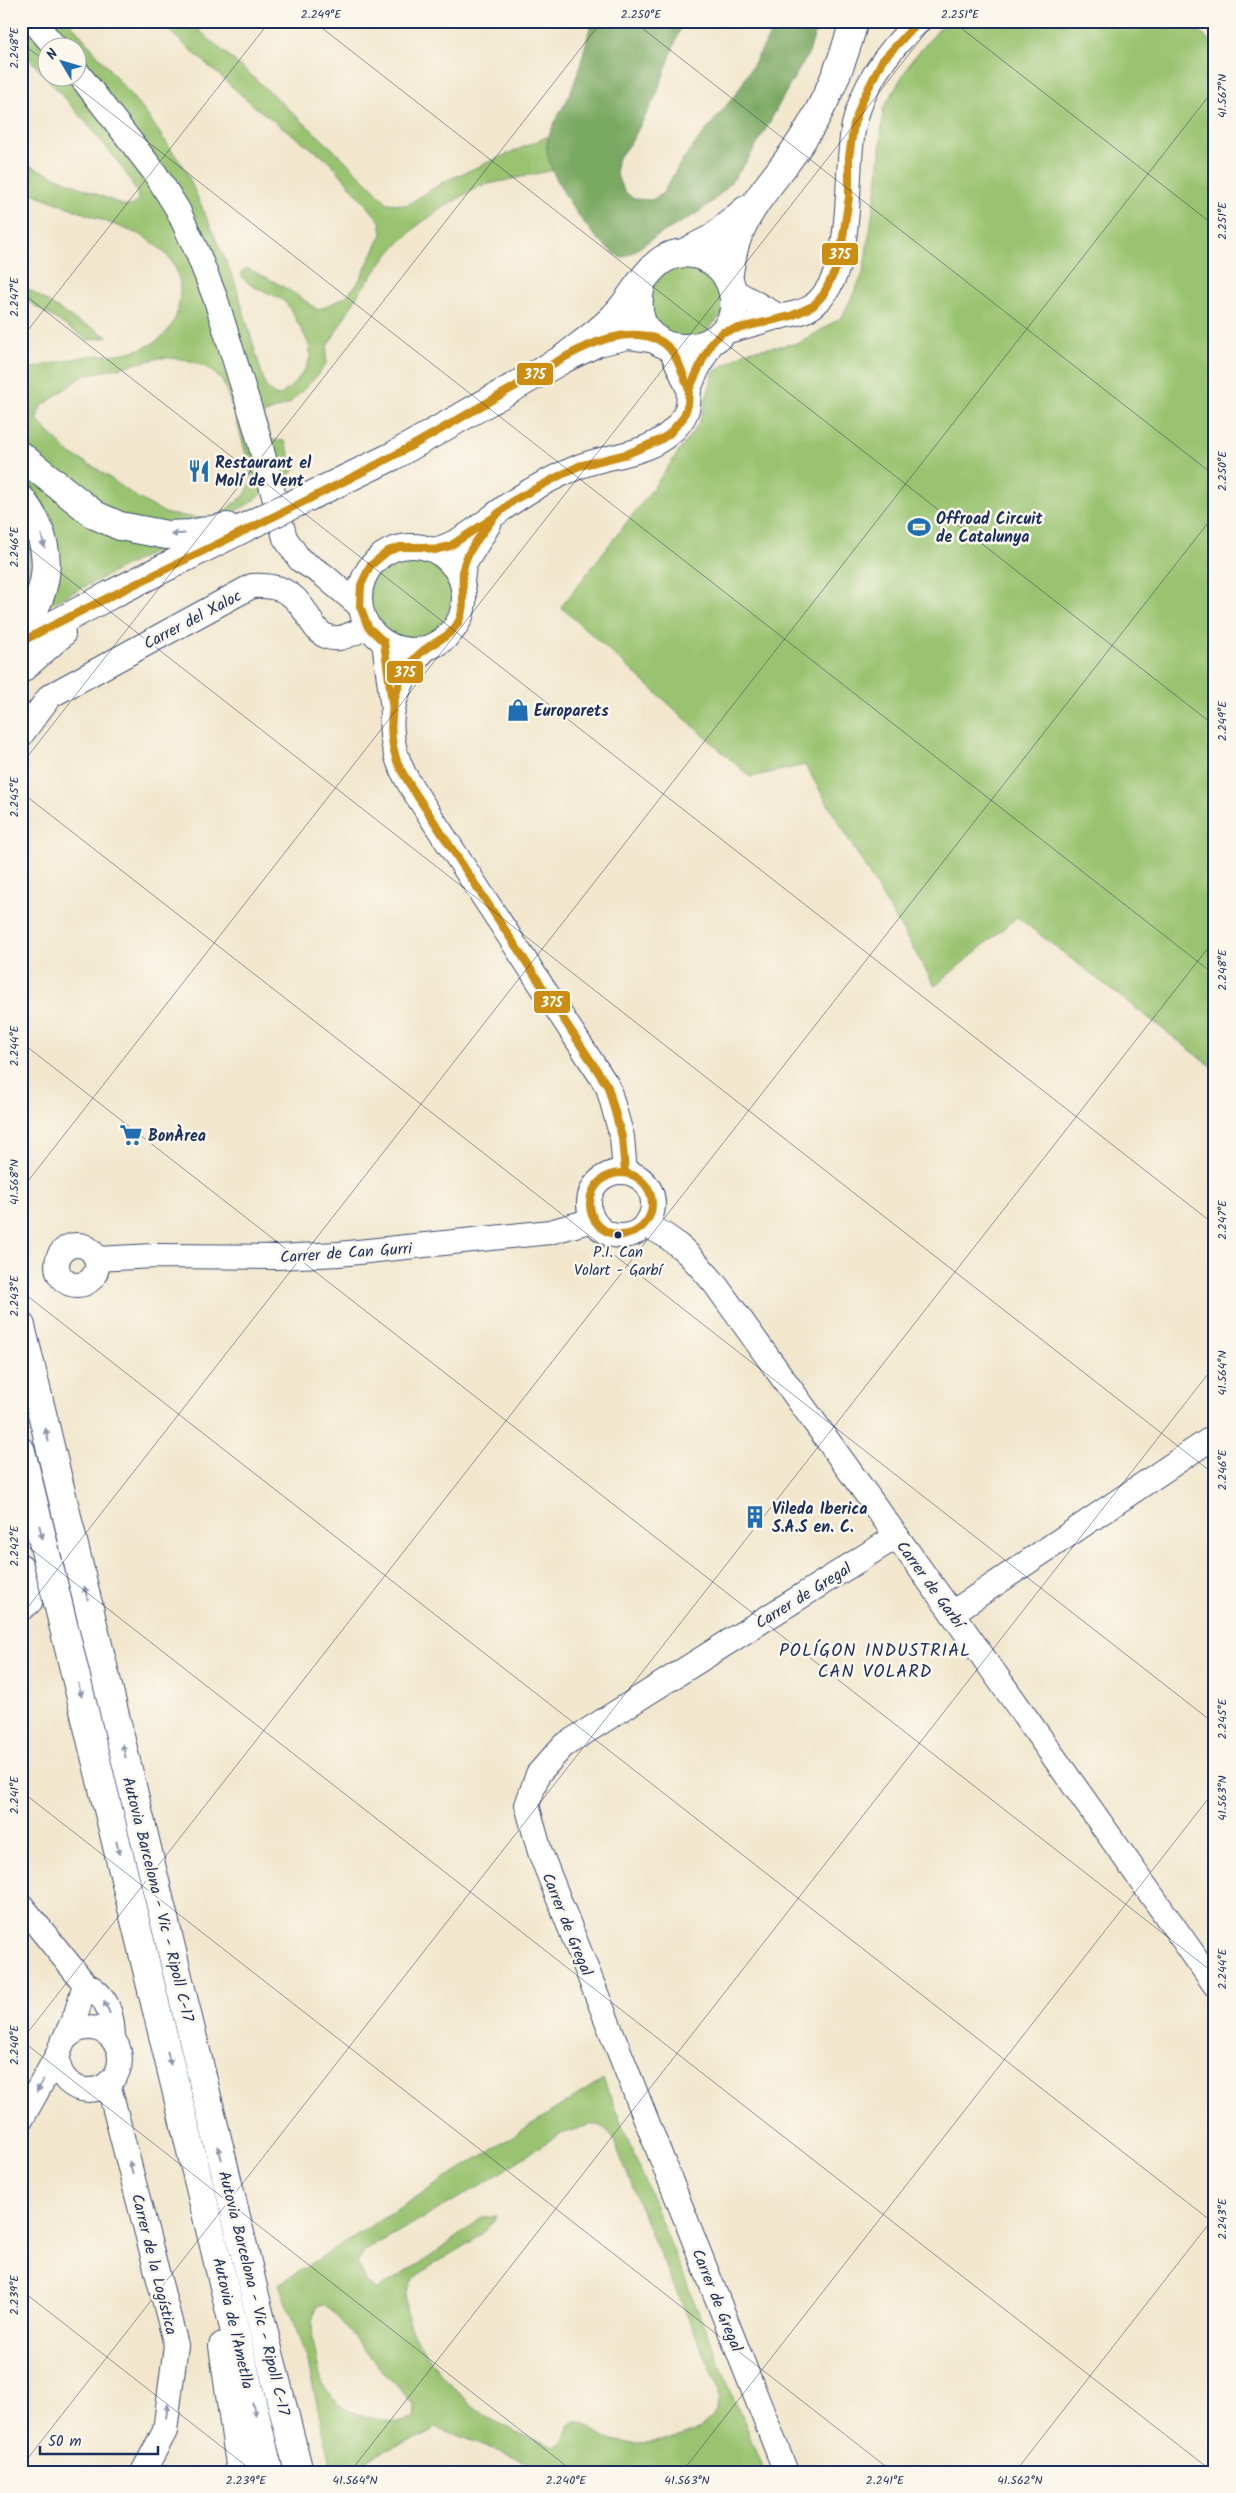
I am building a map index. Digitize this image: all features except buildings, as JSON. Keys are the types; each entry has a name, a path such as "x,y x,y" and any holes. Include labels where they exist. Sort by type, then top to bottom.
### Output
{"highway":[{"path":"21,642 260,520 393,456 563,359 613,338 636,335 691,349 717,337 731,316 730,284 736,241 762,195 803,139 819,110 839,65 854,21"},
{"path":"563,359 614,318 641,285 654,265 668,256 684,253 713,238 762,195"},
{"path":"684,253 699,255 713,262 730,284"},
{"path":"641,285 638,304 640,314 649,332 663,343"},
{"path":"21,456 96,515 120,526 167,535 190,534 260,520"},
{"path":"21,499 34,515 40,529 45,545 46,564 44,585 37,602 21,628"},
{"path":"21,670 48,644 110,595"},
{"name":"Autovia Barcelona - Vic - Ripoll C-17","path":"21,1326 262,2328 300,2472"},
{"name":"Autovia Barcelona - Vic - Ripoll C-17","path":"21,1451 198,2174"},
{"path":"198,2174 241,2472"},
{"name":"Autovia de l'Ametlla","path":"198,2174 269,2472"}],"street":[{"path":"33,21 47,38"},
{"path":"434,550 450,546 494,517 514,500 572,470 628,454 660,440 669,434 683,418 688,405 689,390 717,337 780,317 801,313 813,306 823,296 839,263 848,197 849,157 854,124 862,101 882,61 919,21"},
{"path":"88,86 155,173 178,210 216,300 257,432 285,538 300,560 322,574 371,625 404,650 425,649"},
{"path":"730,284 780,317"},
{"path":"663,343 689,390"},
{"path":"494,517 464,565 462,582 464,606 455,628 446,637 425,649 405,674 393,710 392,739 395,756 401,770 608,1087 622,1137 625,1172"},
{"path":"322,574 344,573 370,566 388,551 400,547 423,546 434,550 451,564 462,582"},
{"path":"370,566 361,585 393,710"},
{"name":"Carrer del Xaloc","path":"21,735 50,696 252,586 268,585 296,597 308,613 316,631 328,637 340,638 371,625"},
{"path":"625,1172 636,1176 646,1184 651,1193 652,1212 646,1225 632,1234 616,1236 600,1228 593,1220 590,1202 595,1186 602,1178 625,1172"},
{"name":"Carrer de Can Gurri","path":"97,1259 153,1256 278,1257 339,1254 550,1232 593,1220"},
{"name":"Carrer de Garbí","path":"646,1225 661,1231 682,1247 715,1284 952,1613 1215,1986"},
{"path":"952,1613 1215,1436"},
{"name":"Carrer de Gregal","path":"786,2472 540,1852 527,1805 538,1774 563,1746 897,1536"},
{"path":"21,1566 30,1602 21,1609"},
{"path":"21,1905 85,1984 94,1988 106,2002 113,2021 113,2040 119,2058 114,2076 108,2083 91,2090 72,2085 60,2071 61,2047 70,2035 88,2028 97,2029 113,2040"},
{"path":"21,2120 61,2047 76,2014 85,1984"},
{"name":"Carrer de la Logística","path":"108,2083 176,2345 165,2431 143,2472"}],"green space":[{"path":"21,21 69,21 83,38 38,38 38,68 21,49"},
{"path":"158,21 188,21 346,161 388,203 407,205 445,181 549,136 547,147 553,170 480,186 442,208 417,226 391,251 360,291 327,347 326,364 289,404 263,414 271,440 285,441 295,470 247,505 62,598 21,621 21,370 88,356 119,354 145,347 155,342 171,327 179,305 179,282 174,265 156,245 141,235 21,189 21,162 125,206 133,206 138,199 134,187 123,169 56,88 88,88 88,44 145,112 185,169 235,282 265,385 273,394 279,396 295,382 305,369 310,356 309,346 285,302 246,282 242,277 242,272 246,268 265,277 292,292 318,310 345,297 358,283 382,234 380,221 330,162 255,107","holes":["160,358 177,358 194,362 209,369 222,381 234,413 252,480 245,495 218,516 210,519 167,514 138,498 96,468 70,454 38,421 38,413 42,406 83,376"]},
{"path":"592,21 683,21 656,96 633,139 617,160 616,172 625,192 634,199 652,200 663,193 682,160 738,91 778,21 818,21 810,50 804,62 753,152 729,185 702,210 621,258 601,242 580,218 557,181 548,156 548,139 574,82"},
{"name":"Offroad Circuit de Catalunya","path":"950,21 1184,21 1215,44 1215,1069 1017,917 935,986 805,765 750,777 561,607 651,491 699,423 714,372 747,351 800,343 842,317 863,274 878,178 883,109 912,60 942,26"},
{"path":"692,264 715,276 724,312 699,339 664,333 650,313 651,289 667,270"},
{"path":"21,284 78,322 108,337 88,340 21,297"},
{"path":"410,556 426,559 439,568 448,581 451,597 448,613 439,626 426,635 410,638 394,635 381,626 372,613 369,597 372,581 381,568 394,559"},
{"path":"603,2079 764,2472 562,2471 524,2461 436,2427 432,2432 374,2455 357,2467 357,2472 332,2472 307,2359 279,2284","holes":["589,2125 603,2127 613,2138 654,2241 717,2383 718,2406 715,2413 696,2430 683,2436 653,2442 624,2442 603,2436 576,2421 570,2424 567,2434 555,2447 521,2434 488,2417 459,2393 443,2376 415,2336 407,2316 406,2297 413,2281 433,2265 482,2233 491,2225 496,2216 483,2217 430,2257 376,2290 365,2282 357,2263 364,2251 480,2186 558,2135","324,2304 413,2403 415,2413 411,2419 402,2422 391,2422 367,2417 347,2409 329,2394 323,2385 312,2334 312,2322 315,2311 317,2306"]}],"transit line":[{"name":"375","path":"393,710 384,642 368,627 360,606 361,585 370,566 388,551 400,547 423,547 434,550 450,546 494,517 514,500 559,476 579,466 627,454 660,440 669,434 683,418 688,405 689,390 703,359 712,342 723,332 791,316 813,306 823,295 839,263 849,197 849,157 854,124 862,101 882,61 919,21"},
{"name":"375","path":"21,642 393,456 558,361 590,345 606,339 638,335 660,341 667,346 678,361 689,390"},
{"name":"375","path":"494,517 466,558 463,579 463,607 459,621 448,635 424,650 414,660 405,672 399,685 392,715 393,744 397,762 405,777 608,1087 622,1137 625,1172"},
{"name":"375","path":"615,1173 627,1173 643,1182 650,1192 652,1204 650,1216 643,1226 627,1235 615,1235 604,1230 595,1221 590,1210 590,1198 595,1187 604,1178 615,1173"}],"place":[{"name":"Restaurant el Molí de Vent","path":"199,471"},
{"name":"Offroad Circuit de Catalunya","path":"919,527"},
{"name":"Europarets","path":"518,710"},
{"name":"BonÀrea","path":"131,1135"},
{"name":"P.I. Can Volart - Garbí","path":"618,1235"},
{"name":"Vileda Iberica S.A.S en. C.","path":"755,1517"}],"district":[{"name":"POLÍGON INDUSTRIAL CAN VOLARD","path":"875,1660"}]}
